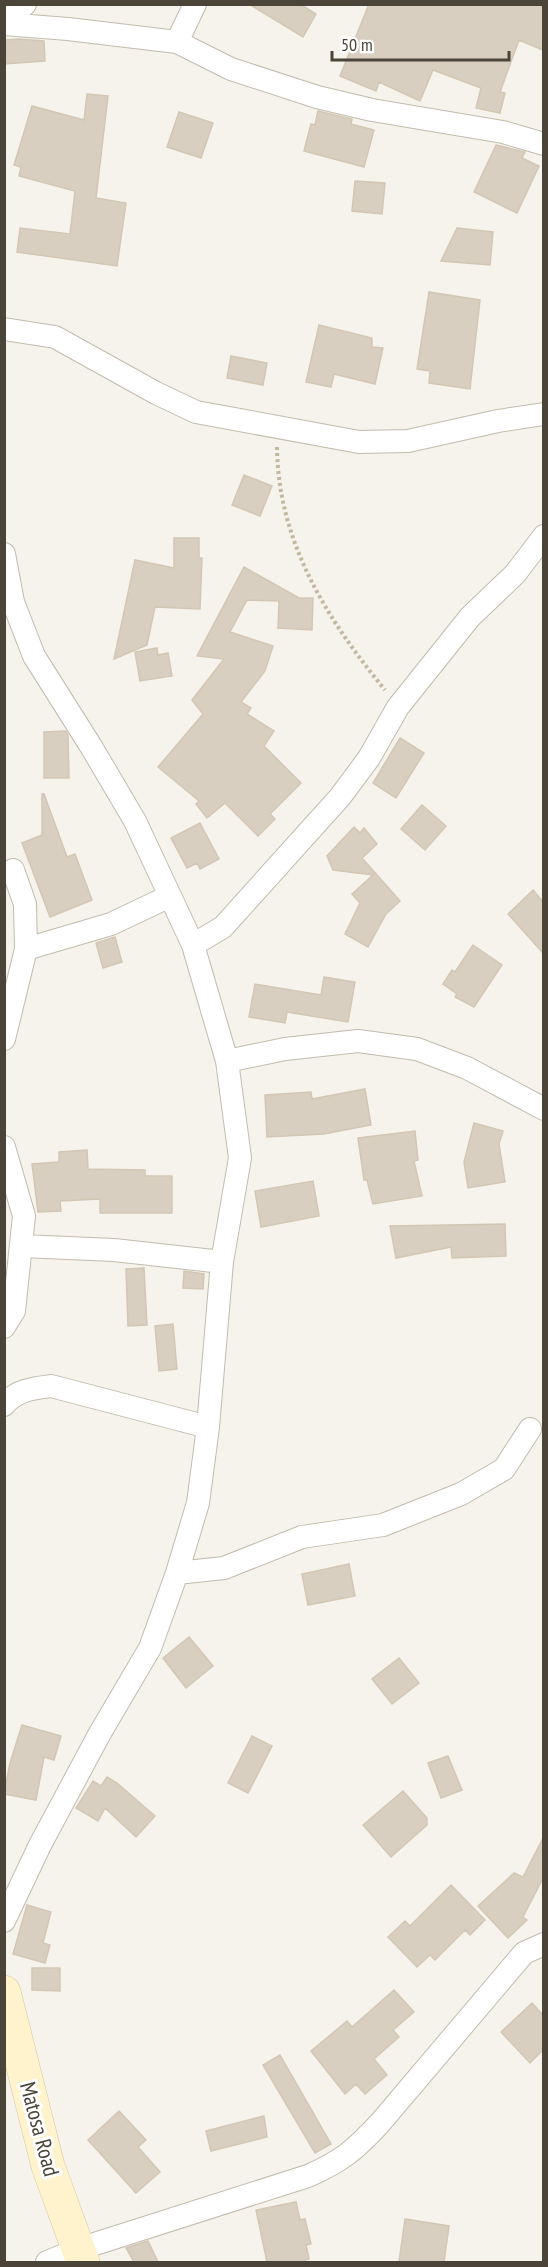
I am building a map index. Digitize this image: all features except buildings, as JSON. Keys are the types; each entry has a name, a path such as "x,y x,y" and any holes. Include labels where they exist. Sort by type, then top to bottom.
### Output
{"street":[{"path":"4,24 25,4"},
{"path":"177,42 195,4"},
{"path":"4,24 177,42 231,69 317,97 372,110 503,132 543,144"},
{"path":"4,329 55,337 196,412 359,442 408,441 498,421 543,414"},
{"path":"193,945 223,927 334,804 369,758 399,707 470,617 515,574 543,536"},
{"path":"4,554 13,602 34,656 135,821 193,945 227,1061 240,1158 222,1262 208,1428 198,1503 177,1573 150,1648 100,1733 4,1921"},
{"path":"4,1039 26,949 25,904 13,870"},
{"path":"26,949 111,924 170,896"},
{"path":"227,1061 285,1049 357,1041 417,1049 467,1068 543,1109"},
{"path":"4,1147 24,1216 14,1311 4,1327"},
{"path":"22,1246 114,1250 222,1262"},
{"path":"4,1405 10,1398 30,1388 51,1386 208,1428"},
{"path":"177,1573 224,1568 302,1537 383,1525 461,1494 504,1469 530,1429"},
{"path":"47,2262 81,2256 337,2164 365,2140 524,1953 543,1944"},
{"name":"Matosa Road","path":"4,1992 48,2166 81,2256"}],"path":[{"path":"276,428 277,472 284,516 312,587 350,648 399,707"}]}
